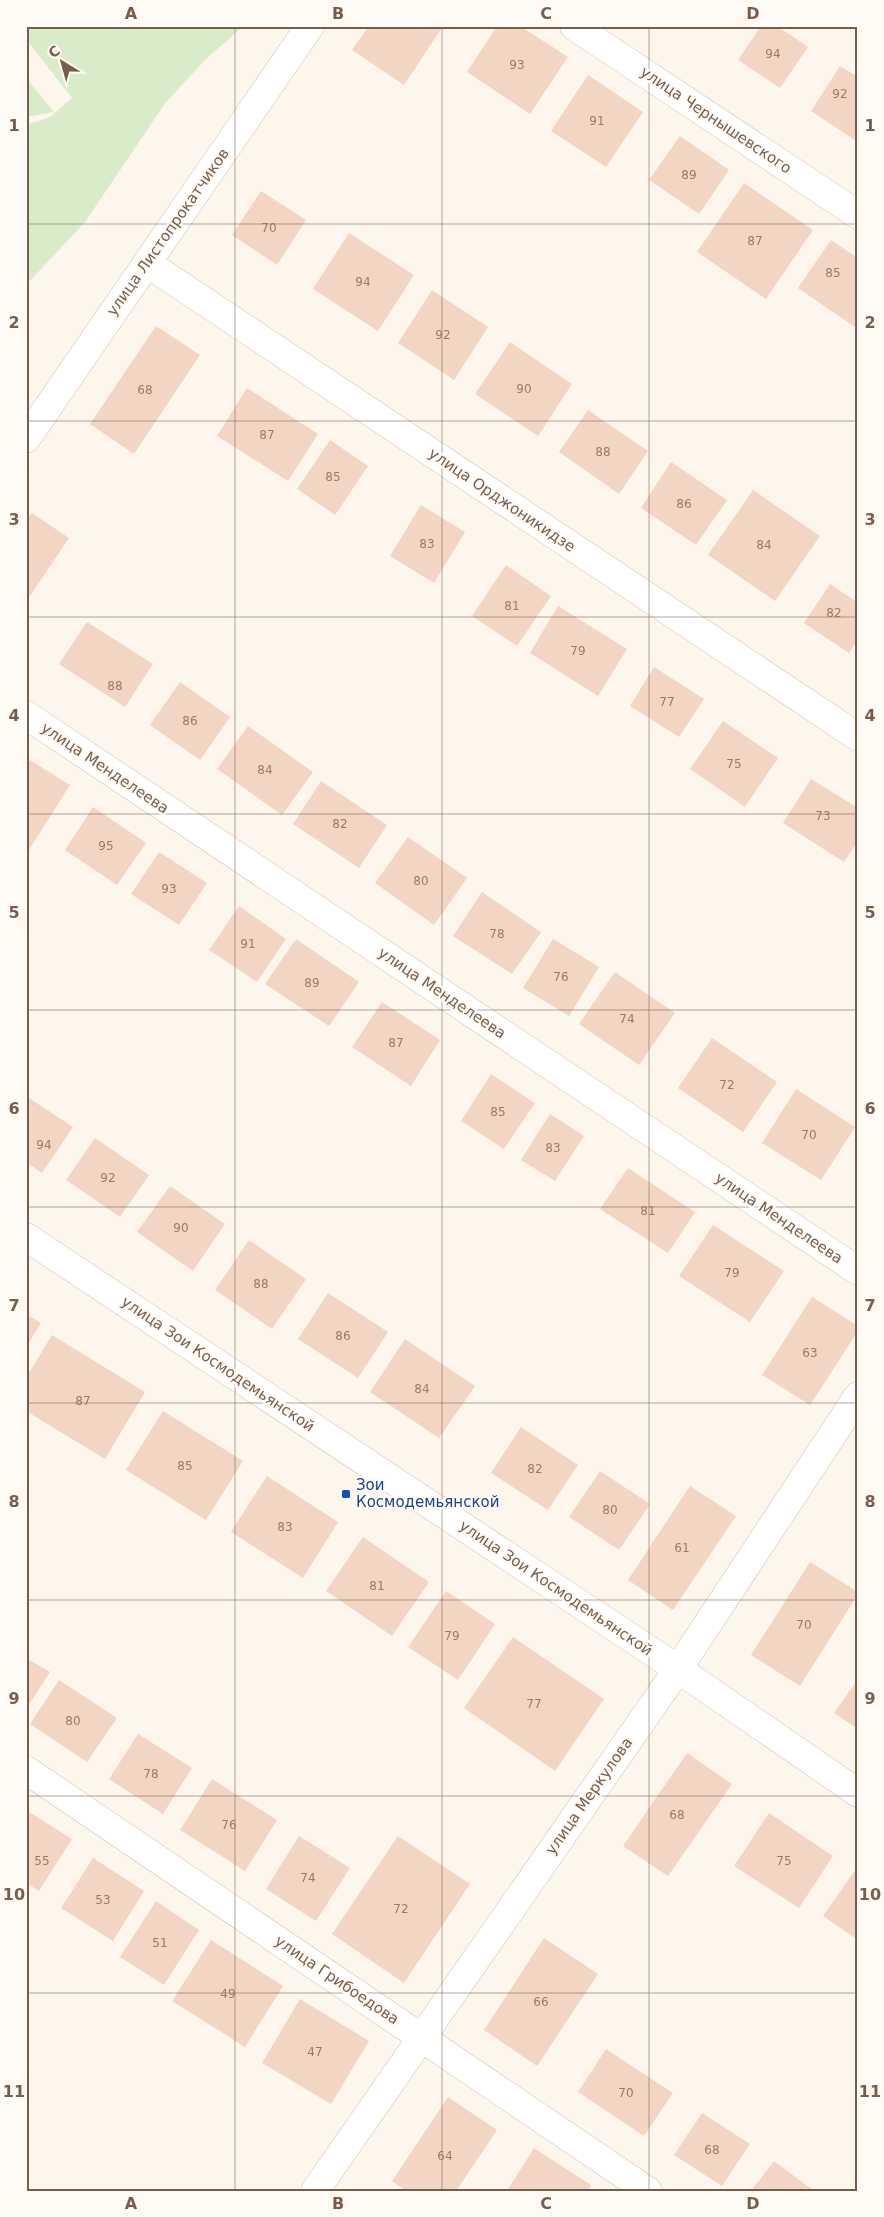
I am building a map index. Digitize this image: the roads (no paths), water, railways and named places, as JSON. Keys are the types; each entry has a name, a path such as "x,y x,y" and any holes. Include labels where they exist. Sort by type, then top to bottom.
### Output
{"street":[{"name":"улица Листопрокатчиков","path":"26,439 310,26"},
{"name":"улица Чернышевского","path":"574,26 858,215"},
{"name":"улица Орджоникидзе","path":"147,263 858,738"},
{"name":"улица Менделеева","path":"26,715 858,1271"},
{"name":"улица Зои Космодемьянской","path":"26,1237 678,1669 858,1793"},
{"name":"улица Меркулова","path":"314,2191 678,1669 858,1396"},
{"name":"улица Грибоедова","path":"26,1770 648,2191"}],"place":[{"name":"Зои Космодемьянской","path":"346,1494"}]}
